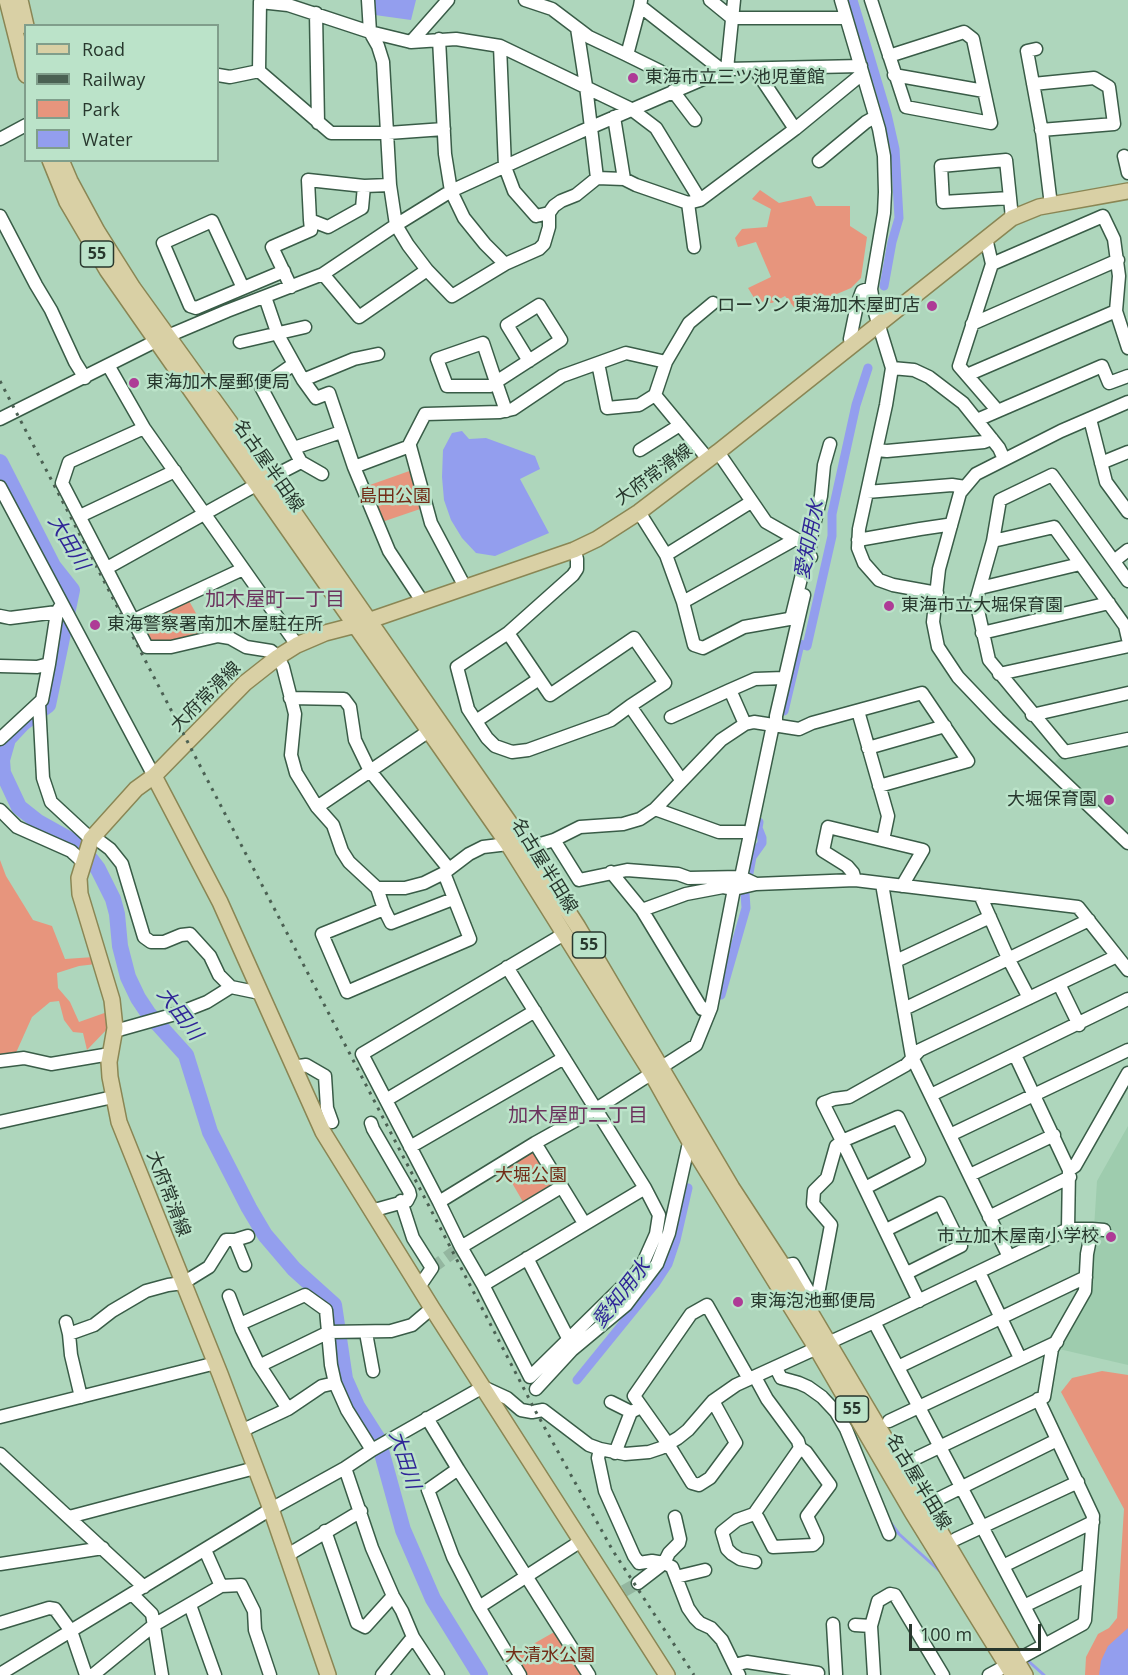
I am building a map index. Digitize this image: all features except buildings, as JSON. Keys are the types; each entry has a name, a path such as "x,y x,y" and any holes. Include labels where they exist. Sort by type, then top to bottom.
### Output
{"main road":[{"path":"7,0 24,67"},
{"path":"20,0 26,24"},
{"name":"名古屋半田線","path":"51,162 67,202 91,245 162,339 362,622 527,848 578,927 657,1071 692,1144 822,1346"},
{"name":"名古屋半田線","path":"62,162 97,231 162,339"},
{"name":"大府常滑線","path":"328,1675 271,1509 216,1363 120,1122 110,1077 110,1054 115,1031 112,1000 80,894 79,878 92,839 136,789 154,776 246,684 278,657 297,645 326,633 574,550 597,539 639,512 713,456 1012,218 1039,207 1128,191"},
{"name":"名古屋半田線","path":"362,622 429,731 508,844 564,934 657,1071 783,1266 822,1346 912,1512 1012,1666 1025,1675"},
{"path":"154,776 220,902 323,1132 581,1541 620,1594 668,1675"}],"street":[{"path":"368,0 370,32 383,62 390,185 396,225 408,245 428,270 452,296 505,264 539,249 544,244 549,227 549,213"},
{"path":"411,42 448,0"},
{"path":"525,0 552,9 589,37 688,85"},
{"path":"710,0 732,18 845,18"},
{"path":"725,70 734,0"},
{"path":"841,0 884,156 885,192 871,299 892,368 858,548 864,563 879,580 893,585 937,593"},
{"path":"871,0 894,75 906,107 991,123 974,39 964,32 889,56"},
{"path":"444,129 388,133 331,133 259,71 260,2 288,5 370,32 411,42 456,39 500,46 631,109 656,128 694,201 694,247"},
{"path":"627,55 640,3 725,70"},
{"path":"316,13 318,123"},
{"path":"577,28 597,178"},
{"path":"439,39 445,154 451,191 464,218 505,264"},
{"path":"500,46 505,166 514,191 536,216 549,213 561,201 576,195 597,178 624,178 636,185 694,201"},
{"path":"1036,49 1027,51 1051,205"},
{"path":"755,69 795,129"},
{"path":"0,419 162,339 324,274 451,191 673,91 725,70 862,70"},
{"path":"694,201 795,129 862,70"},
{"path":"219,75 230,77 259,71"},
{"path":"894,75 984,91"},
{"path":"1033,84 1094,78 1109,87 1114,124 1041,130"},
{"path":"673,91 695,120"},
{"path":"614,117 624,178"},
{"path":"819,161 875,117"},
{"path":"0,139 24,126"},
{"path":"1124,156 1128,173"},
{"path":"1010,198 943,202 941,166 1006,160 1010,198 1012,218"},
{"path":"291,287 272,247 311,230 308,180 364,186 390,185"},
{"path":"310,219 328,227 363,208 364,186"},
{"path":"0,216 85,378"},
{"path":"992,264 1104,216 1114,239 1118,260 1116,311 1128,348"},
{"path":"243,288 212,221 163,243 190,306 196,308 284,271"},
{"path":"986,238 992,264 959,366 997,410"},
{"path":"972,324 1118,260"},
{"path":"324,274 359,317 428,270"},
{"path":"853,345 850,339 857,305 862,291 871,288"},
{"path":"265,297 278,335 303,380 316,398 329,393 354,467 388,551 422,601"},
{"path":"598,363 607,408 639,405 655,394 666,362 689,323 713,303"},
{"path":"506,411 496,382 483,343 437,359 447,386 490,386 496,382 529,361 561,340 539,305 507,325 529,361"},
{"path":"967,375 1116,311"},
{"path":"240,342 306,327"},
{"path":"354,467 408,447 425,414 513,409 562,376 626,353 666,362"},
{"path":"303,380 354,359 378,354"},
{"path":"108,364 144,428 297,645"},
{"path":"294,364 261,387 301,462 322,474"},
{"path":"977,420 1102,366 1108,383 1128,376"},
{"path":"892,368 914,370 929,377 963,403 992,439 1004,459"},
{"path":"655,394 680,425 713,456 766,522 794,538 811,555 801,615 784,678 741,877"},
{"path":"1128,402 976,474 960,493 939,569 933,622 938,647 958,677 1128,843"},
{"path":"1090,419 1106,482 1126,504"},
{"path":"640,450 680,425"},
{"path":"144,428 69,462 62,483 147,647 171,646 218,636 230,638 246,647 271,651 278,657 283,667 295,714 291,755 297,774 317,807 333,825 342,851 349,862 377,888 391,923 453,899"},
{"path":"294,448 341,432"},
{"path":"877,450 984,442 992,439"},
{"path":"639,512 666,555 683,602 694,645 703,648 744,627 789,619 792,615 821,496 824,465 830,444"},
{"path":"408,447 410,446 431,523 465,586"},
{"path":"1101,463 1128,452"},
{"path":"107,568 301,462"},
{"path":"80,516 175,471"},
{"path":"1128,580 1052,475 1000,500 993,541 976,601 989,660 1032,715 1065,752 1128,739"},
{"path":"867,492 952,485 965,487"},
{"path":"0,487 61,607 70,619 154,776"},
{"path":"666,555 751,502"},
{"path":"858,540 951,526"},
{"path":"993,541 1054,527 1125,626 1128,639"},
{"path":"683,602 794,538"},
{"path":"508,633 550,695 634,638 665,683 602,724 519,752 495,746 487,738 468,709 457,667 508,633 573,575 577,569 574,550"},
{"path":"1114,561 1128,550"},
{"path":"980,588 1080,564"},
{"path":"134,620 243,568"},
{"path":"982,633 1108,603"},
{"path":"0,616 10,618 61,607"},
{"path":"0,739 42,700 61,607"},
{"path":"999,674 1128,645"},
{"path":"0,666 37,667 49,664"},
{"path":"671,717 755,680 784,678"},
{"path":"476,721 539,679"},
{"path":"730,690 745,724"},
{"path":"377,888 405,888 424,884 483,847 508,844 527,848 554,840 580,827 632,822 655,809 721,740 745,724 754,722 799,729 812,723 922,693 968,761 879,786"},
{"path":"1032,715 1128,693"},
{"path":"291,698 344,699 350,707 355,740 370,771 446,871 453,899 470,939 347,992 322,934 384,909"},
{"path":"39,704 43,778 51,802 92,839 104,845 122,864 144,937 151,942 164,942 190,934 210,956 219,975 231,987 260,993"},
{"path":"630,706 682,781"},
{"path":"858,711 888,816 883,840"},
{"path":"868,748 945,726"},
{"path":"317,807 429,731"},
{"path":"655,809 719,832 744,832"},
{"path":"0,810 17,827 71,852 83,862"},
{"path":"855,880 854,873 847,866 823,851 828,827 922,850 902,886"},
{"path":"554,840 579,880 627,870 678,874 689,878 741,877 756,884"},
{"path":"611,872 642,910 702,1009 711,1008"},
{"path":"642,910 686,894 723,888 734,889 756,884 855,880 1078,907 1128,970"},
{"path":"882,884 912,1057 1009,1257"},
{"path":"439,1202 535,1143 596,1109 696,1045 711,1008 734,889"},
{"path":"980,895 1029,998"},
{"path":"896,961 990,917"},
{"path":"904,1009 1089,920"},
{"path":"543,1410 542,1399 362,1054 564,934"},
{"path":"919,1301 823,1103 849,1097 906,1065 920,1050 1117,956"},
{"path":"507,967 645,1188 659,1215 656,1234 637,1272 530,1377"},
{"path":"1059,984 1079,1025"},
{"path":"115,1031 155,1021 207,1002 231,987"},
{"path":"932,1095 1128,999"},
{"path":"386,1100 535,1011"},
{"path":"950,1135 1128,1050"},
{"path":"0,1061 24,1058 51,1064 110,1054"},
{"path":"1015,1054 1070,1174 1068,1229"},
{"path":"410,1147 564,1058"},
{"path":"293,1067 306,1065 325,1076 327,1108 332,1122"},
{"path":"989,1217 1070,1174 1128,1073"},
{"path":"0,1122 113,1097"},
{"path":"783,1266 793,1264 813,1299 819,1294 831,1225 813,1204 814,1191 826,1178 836,1146 842,1141 898,1117 919,1161 865,1188"},
{"path":"371,1123 409,1191 407,1201 371,1211"},
{"path":"970,1175 1054,1135"},
{"path":"535,1143 584,1223"},
{"path":"536,1389 572,1350 626,1305 657,1264 669,1233 688,1148 692,1144"},
{"path":"461,1247 561,1187"},
{"path":"483,1286 645,1188"},
{"path":"401,1201 413,1238 432,1268 419,1287"},
{"path":"886,1230 940,1203 961,1246 906,1273"},
{"path":"0,1674 271,1509 483,1387 507,1398 521,1410 532,1412 543,1410 590,1445 615,1453 639,1454 668,1444 688,1430 713,1401 728,1390 752,1378 1068,1229 1098,1230 1087,1254 1084,1291 1052,1350 1044,1396 910,1461"},
{"path":"81,1397 71,1355 68,1328 94,1325 112,1311 146,1292 183,1283 209,1267 226,1240 248,1236"},
{"path":"235,1240 246,1265"},
{"path":"527,1258 568,1338"},
{"path":"979,1272 1020,1358"},
{"path":"898,1367 1086,1277"},
{"path":"240,1324 305,1295 326,1310 335,1383 347,1410 377,1448"},
{"path":"229,1296 240,1324 261,1365 288,1409"},
{"path":"615,1453 636,1410 634,1396 691,1314 706,1305 752,1378 798,1441 800,1448 806,1452 830,1485 807,1516 817,1541 813,1545 773,1547 758,1518 753,1514"},
{"path":"261,1365 330,1332 391,1331 412,1325 432,1308"},
{"path":"874,1322 1044,1644"},
{"path":"366,1333 373,1371"},
{"path":"889,1421 1057,1342"},
{"path":"0,1417 216,1363"},
{"path":"776,1368 780,1378 808,1387 822,1397 836,1412 846,1429 889,1534"},
{"path":"241,1431 288,1409 322,1386 335,1383"},
{"path":"989,1675 1012,1666 1044,1644 1083,1624 1085,1620 1093,1522 1091,1509 1038,1400"},
{"path":"611,1402 636,1410 668,1444 692,1483 699,1485 710,1478 736,1443 713,1401"},
{"path":"428,1418 589,1675"},
{"path":"934,1501 1057,1440"},
{"path":"755,1562 740,1559 732,1554 727,1549 722,1532 737,1520 753,1514 800,1448"},
{"path":"600,1449 598,1458 606,1491 634,1556 639,1563 652,1561 672,1567 688,1608 700,1623 711,1628 722,1640 736,1670 747,1662 818,1674 843,1675"},
{"path":"0,1454 144,1587"},
{"path":"69,1517 255,1468"},
{"path":"345,1468 372,1548 394,1598 414,1637 438,1675"},
{"path":"458,1469 428,1490 453,1557 479,1607 520,1675"},
{"path":"956,1539 1078,1482"},
{"path":"286,1556 361,1511"},
{"path":"638,1582 664,1563 680,1539 675,1517"},
{"path":"1003,1566 1093,1522"},
{"path":"325,1531 357,1623 365,1627 394,1598"},
{"path":"479,1607 581,1541"},
{"path":"0,1564 103,1548"},
{"path":"205,1550 221,1586"},
{"path":"676,1576 705,1570"},
{"path":"1024,1606 1088,1575"},
{"path":"93,1675 154,1625 221,1586 241,1585 254,1611 255,1630 270,1675"},
{"path":"132,1594 152,1614 162,1675"},
{"path":"874,1675 871,1626 878,1601 890,1594 895,1595 943,1675"},
{"path":"190,1605 215,1675"},
{"path":"0,1623 49,1608 55,1609 71,1631 86,1675"},
{"path":"833,1624 836,1674"},
{"path":"855,1625 871,1626"},
{"path":"382,1675 414,1637"}],"shaded area":[{"name":"大堀保育園","path":"1128,741 1128,836 1051,765 1062,756"},
{"name":"市立加木屋南小学校","path":"1128,1126 1128,1365 1059,1349 1090,1292 1097,1181"}],"green space":[{"path":"760,190 779,203 811,196 816,206 850,206 850,226 867,237 861,278 851,288 797,311 785,296 772,303 756,301 748,288 771,277 756,242 738,247 735,238 742,229 767,227 771,209 752,199"},
{"name":"島田公園","path":"415,469 426,507 382,522 367,486"},
{"path":"188,599 207,633 169,643 149,641 139,624"},
{"path":"0,860 6,876 33,920 52,926 65,959 94,957 96,964 79,966 57,973 58,988 70,1002 79,1022 110,1011 110,1026 87,1050 83,1033 73,1032 64,1020 59,1001 50,1002 32,1017 15,1055 0,1060"},
{"name":"大堀公園","path":"535,1143 561,1187 526,1207 501,1164"},
{"path":"1102,1371 1128,1375 1128,1675 1085,1675 1086,1657 1098,1634 1109,1628 1117,1618 1124,1509 1061,1392 1072,1378"},
{"name":"大清水公園","path":"556,1631 584,1675 527,1675 514,1655"}],"water":[{"path":"375,0 416,0 411,20 375,15"},
{"path":"462,431 469,439 486,438 535,456 540,469 520,479 549,533 495,556 476,553 462,538 451,520 444,500 442,477 443,450 452,433"},
{"path":"1128,1628 1128,1675 1099,1675 1101,1661 1108,1646"}],"waterway":[{"name":"愛知用水","path":"853,0 895,149 899,218 884,286"},
{"name":"愛知用水","path":"784,711 800,644 807,646 832,536 832,514 856,405 868,368"},
{"name":"大田川","path":"0,462 53,566 72,590 48,705 23,723 8,739 2,760 3,773 19,807 38,822 72,841 98,869 113,899 120,946 128,977 148,1013 186,1055 210,1132 249,1208 265,1235 294,1269 334,1305 345,1379 357,1406 378,1439 403,1530 433,1599 480,1675"},
{"name":"愛知用水","path":"749,873 752,857 762,843 758,828 759,822"},
{"name":"愛知用水","path":"721,995 746,908 745,893"},
{"name":"愛知用水","path":"577,1380 655,1284 668,1264 688,1188"},
{"path":"890,1522 899,1534 943,1574"},
{"path":"1025,1658 1044,1675"}],"tunnel":[{"path":"432,1268 461,1247"},
{"path":"624,1591 638,1583"}],"railway":[{"path":"0,381 536,1412 613,1551 694,1675"}],"place":[{"name":"東海市立三ツ池児童館","path":"633,78"},
{"name":"ローソン 東海加木屋町店","path":"932,306"},
{"name":"東海加木屋郵便局","path":"134,383"},
{"name":"東海市立大堀保育園","path":"889,606"},
{"name":"東海警察署南加木屋駐在所","path":"95,625"},
{"name":"大堀保育園","path":"1109,800"},
{"name":"市立加木屋南小学校","path":"1111,1237"},
{"name":"東海泡池郵便局","path":"738,1302"}],"district":[{"name":"加木屋町一丁目","path":"275,600"},
{"name":"加木屋町二丁目","path":"578,1116"}]}
